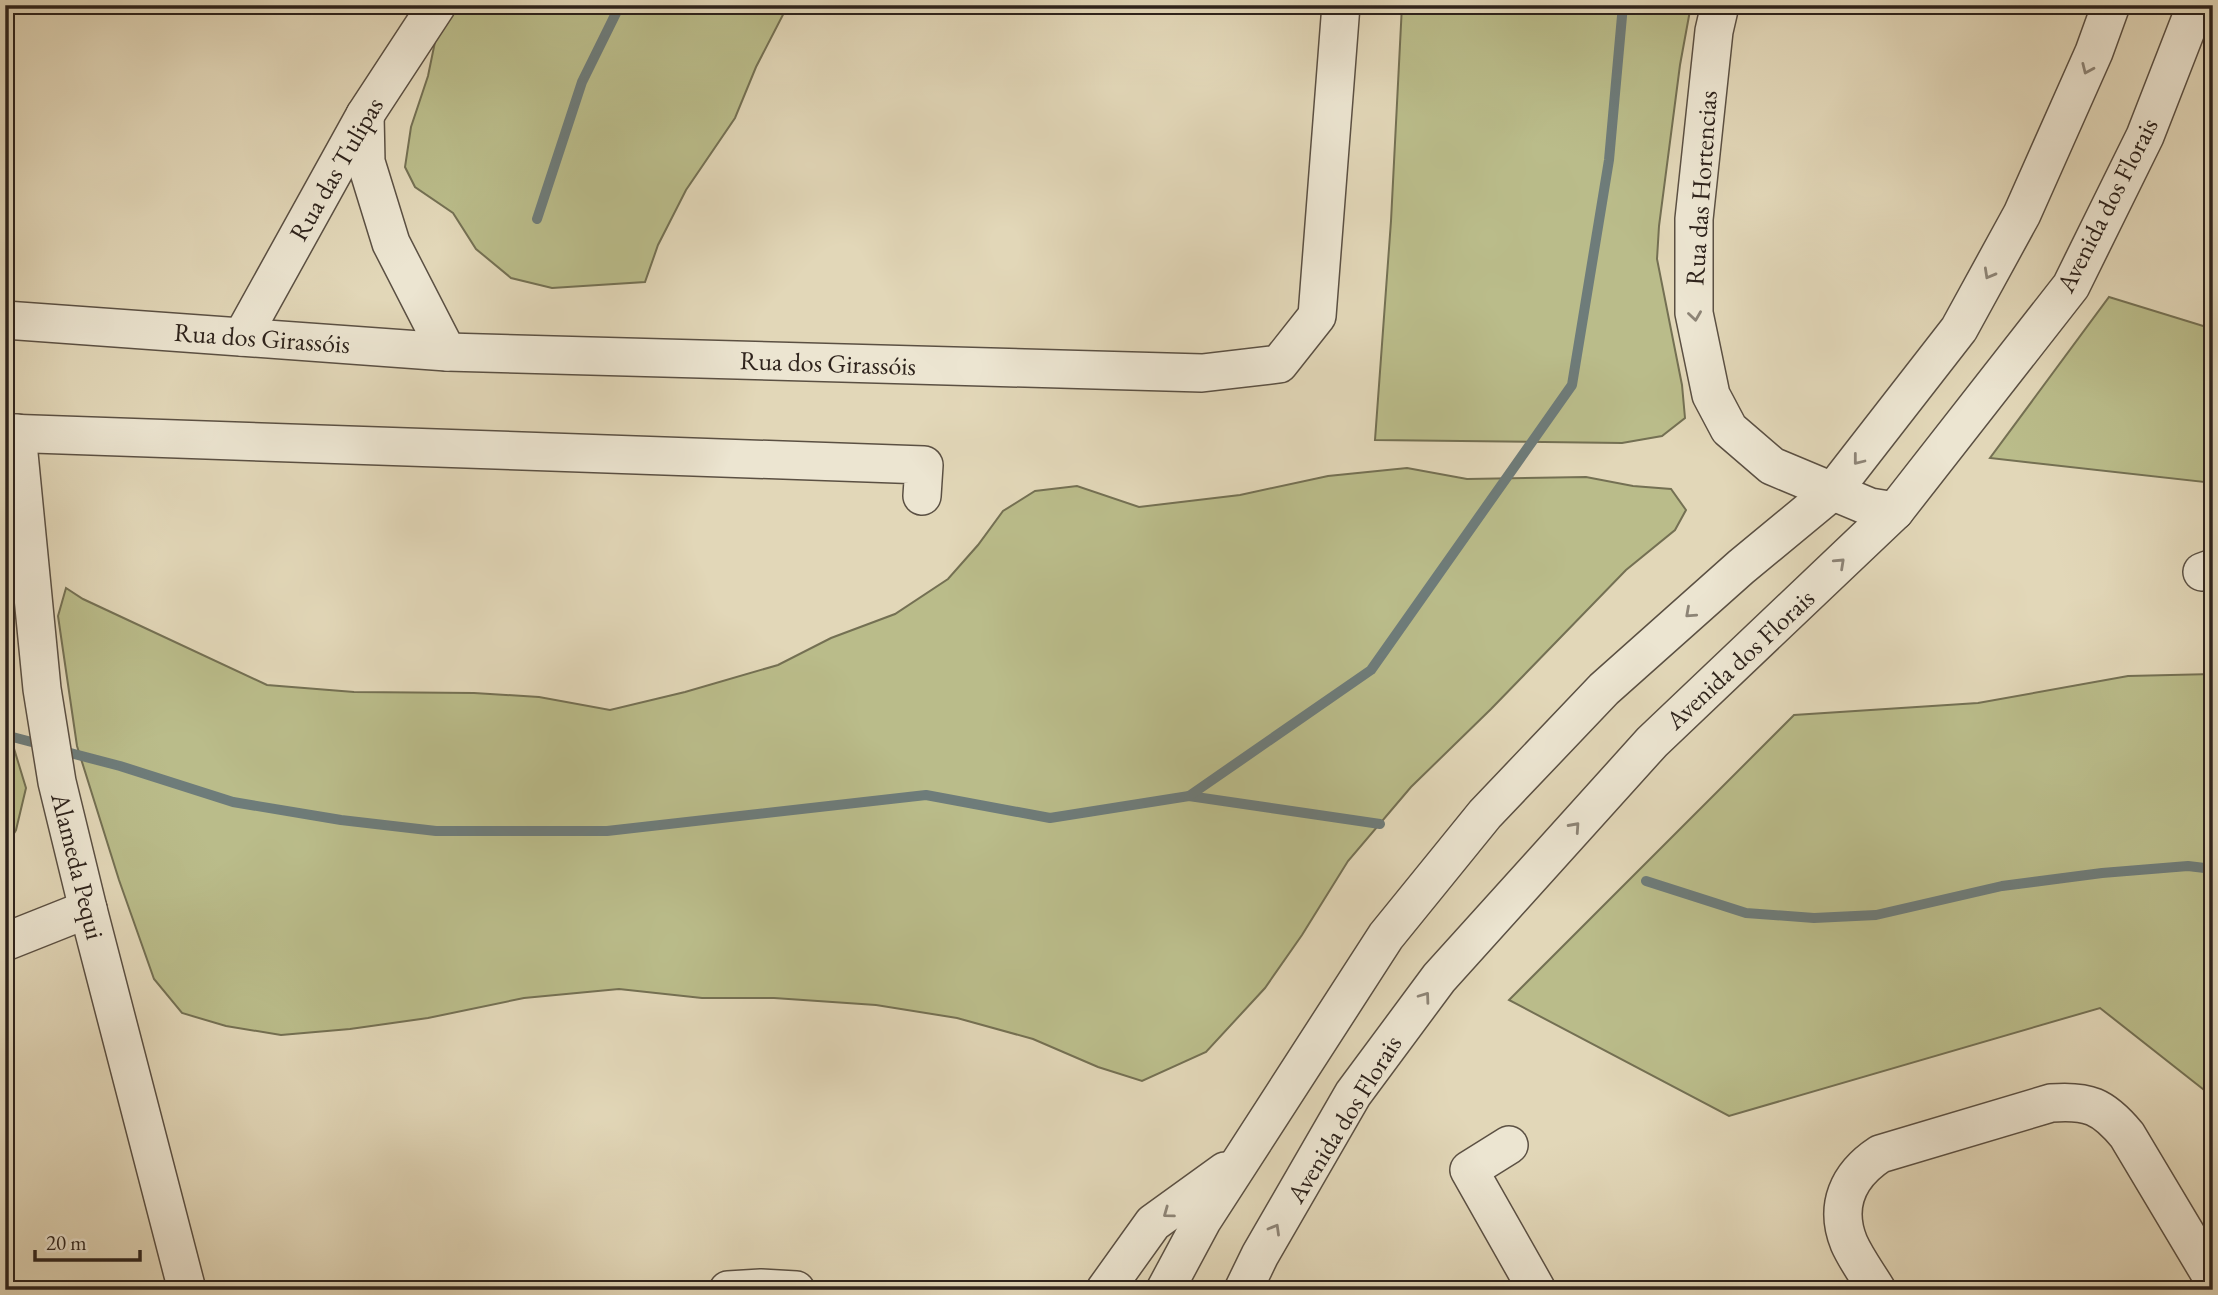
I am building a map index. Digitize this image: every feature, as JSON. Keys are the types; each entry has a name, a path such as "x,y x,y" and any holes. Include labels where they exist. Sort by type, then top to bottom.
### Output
{"street":[{"name":"Rua das Tulipas","path":"242,337 365,115 437,5"},
{"name":"Rua dos Girassóis","path":"5,320 447,352 1202,373 1279,364 1317,316 1341,5"},
{"name":"Rua das Hortencias","path":"1720,5 1714,31 1694,219 1694,313 1711,395 1729,429 1772,466 1870,508 1895,511"},
{"path":"1165,1290 1202,1221 1386,936 1485,814 1604,689 1741,567 1833,491 1959,329 2022,214 2094,52 2110,5"},
{"name":"Avenida dos Florais","path":"1243,1290 1260,1255 1353,1094 1438,978 1651,742 1895,511 2071,286 2145,136 2196,5"},
{"path":"365,115 366,162 391,243 447,352"},
{"path":"11,433 924,465 922,496"},
{"name":"Alameda Pequi","path":"11,433 42,689 57,782 187,1290"},
{"path":"5,942 88,908"},
{"path":"1877,1290 1850,1244 1843,1220 1843,1207 1849,1188 1859,1171 1880,1154 2050,1103 2067,1102 2096,1106 2127,1135 2213,1279"},
{"path":"1509,1145 1469,1170 1537,1290"},
{"path":"1105,1290 1153,1223 1242,1158"},
{"path":"728,1290 796,1290"}],"green space":[{"path":"456,5 788,5 756,67 735,118 686,190 658,245 645,282 552,288 511,278 476,249 453,213 415,187 405,167 411,127 428,76 436,37"},
{"path":"1402,5 1691,5 1680,65 1657,259 1682,385 1685,418 1662,436 1622,443 1375,440 1391,221"},
{"path":"2109,297 2213,329 2213,483 1990,458"},
{"path":"1407,468 1467,479 1586,477 1633,486 1671,489 1686,510 1675,530 1626,570 1411,787 1348,861 1265,988 1206,1052 1142,1081 1098,1067 1033,1039 957,1018 876,1005 774,998 702,998 619,989 524,998 428,1018 281,1035 226,1026 182,1013 154,979 119,880 77,746 58,616 66,588 83,599 267,685 354,692 474,693 539,697 610,710 778,665 831,638 895,614 948,579 1003,511 1035,491 1077,486 1139,507 1240,495 1328,476"},
{"path":"2213,674 2213,1097 2100,1008 1729,1116 1509,1000 1794,715 1978,703 2128,676"},
{"path":"5,719 26,788 16,830 5,848"}],"waterway":[{"path":"537,219 582,82 620,5"},
{"path":"1189,796 1371,670 1572,385 1609,160 1623,5"},
{"path":"5,735 43,745"},
{"path":"59,750 120,766 233,802 341,820 436,831 607,831 926,795 1050,818 1189,796 1380,824"},
{"path":"1646,881 1746,913 1814,918 1876,915 2002,886 2102,873 2188,866 2213,869"}]}
